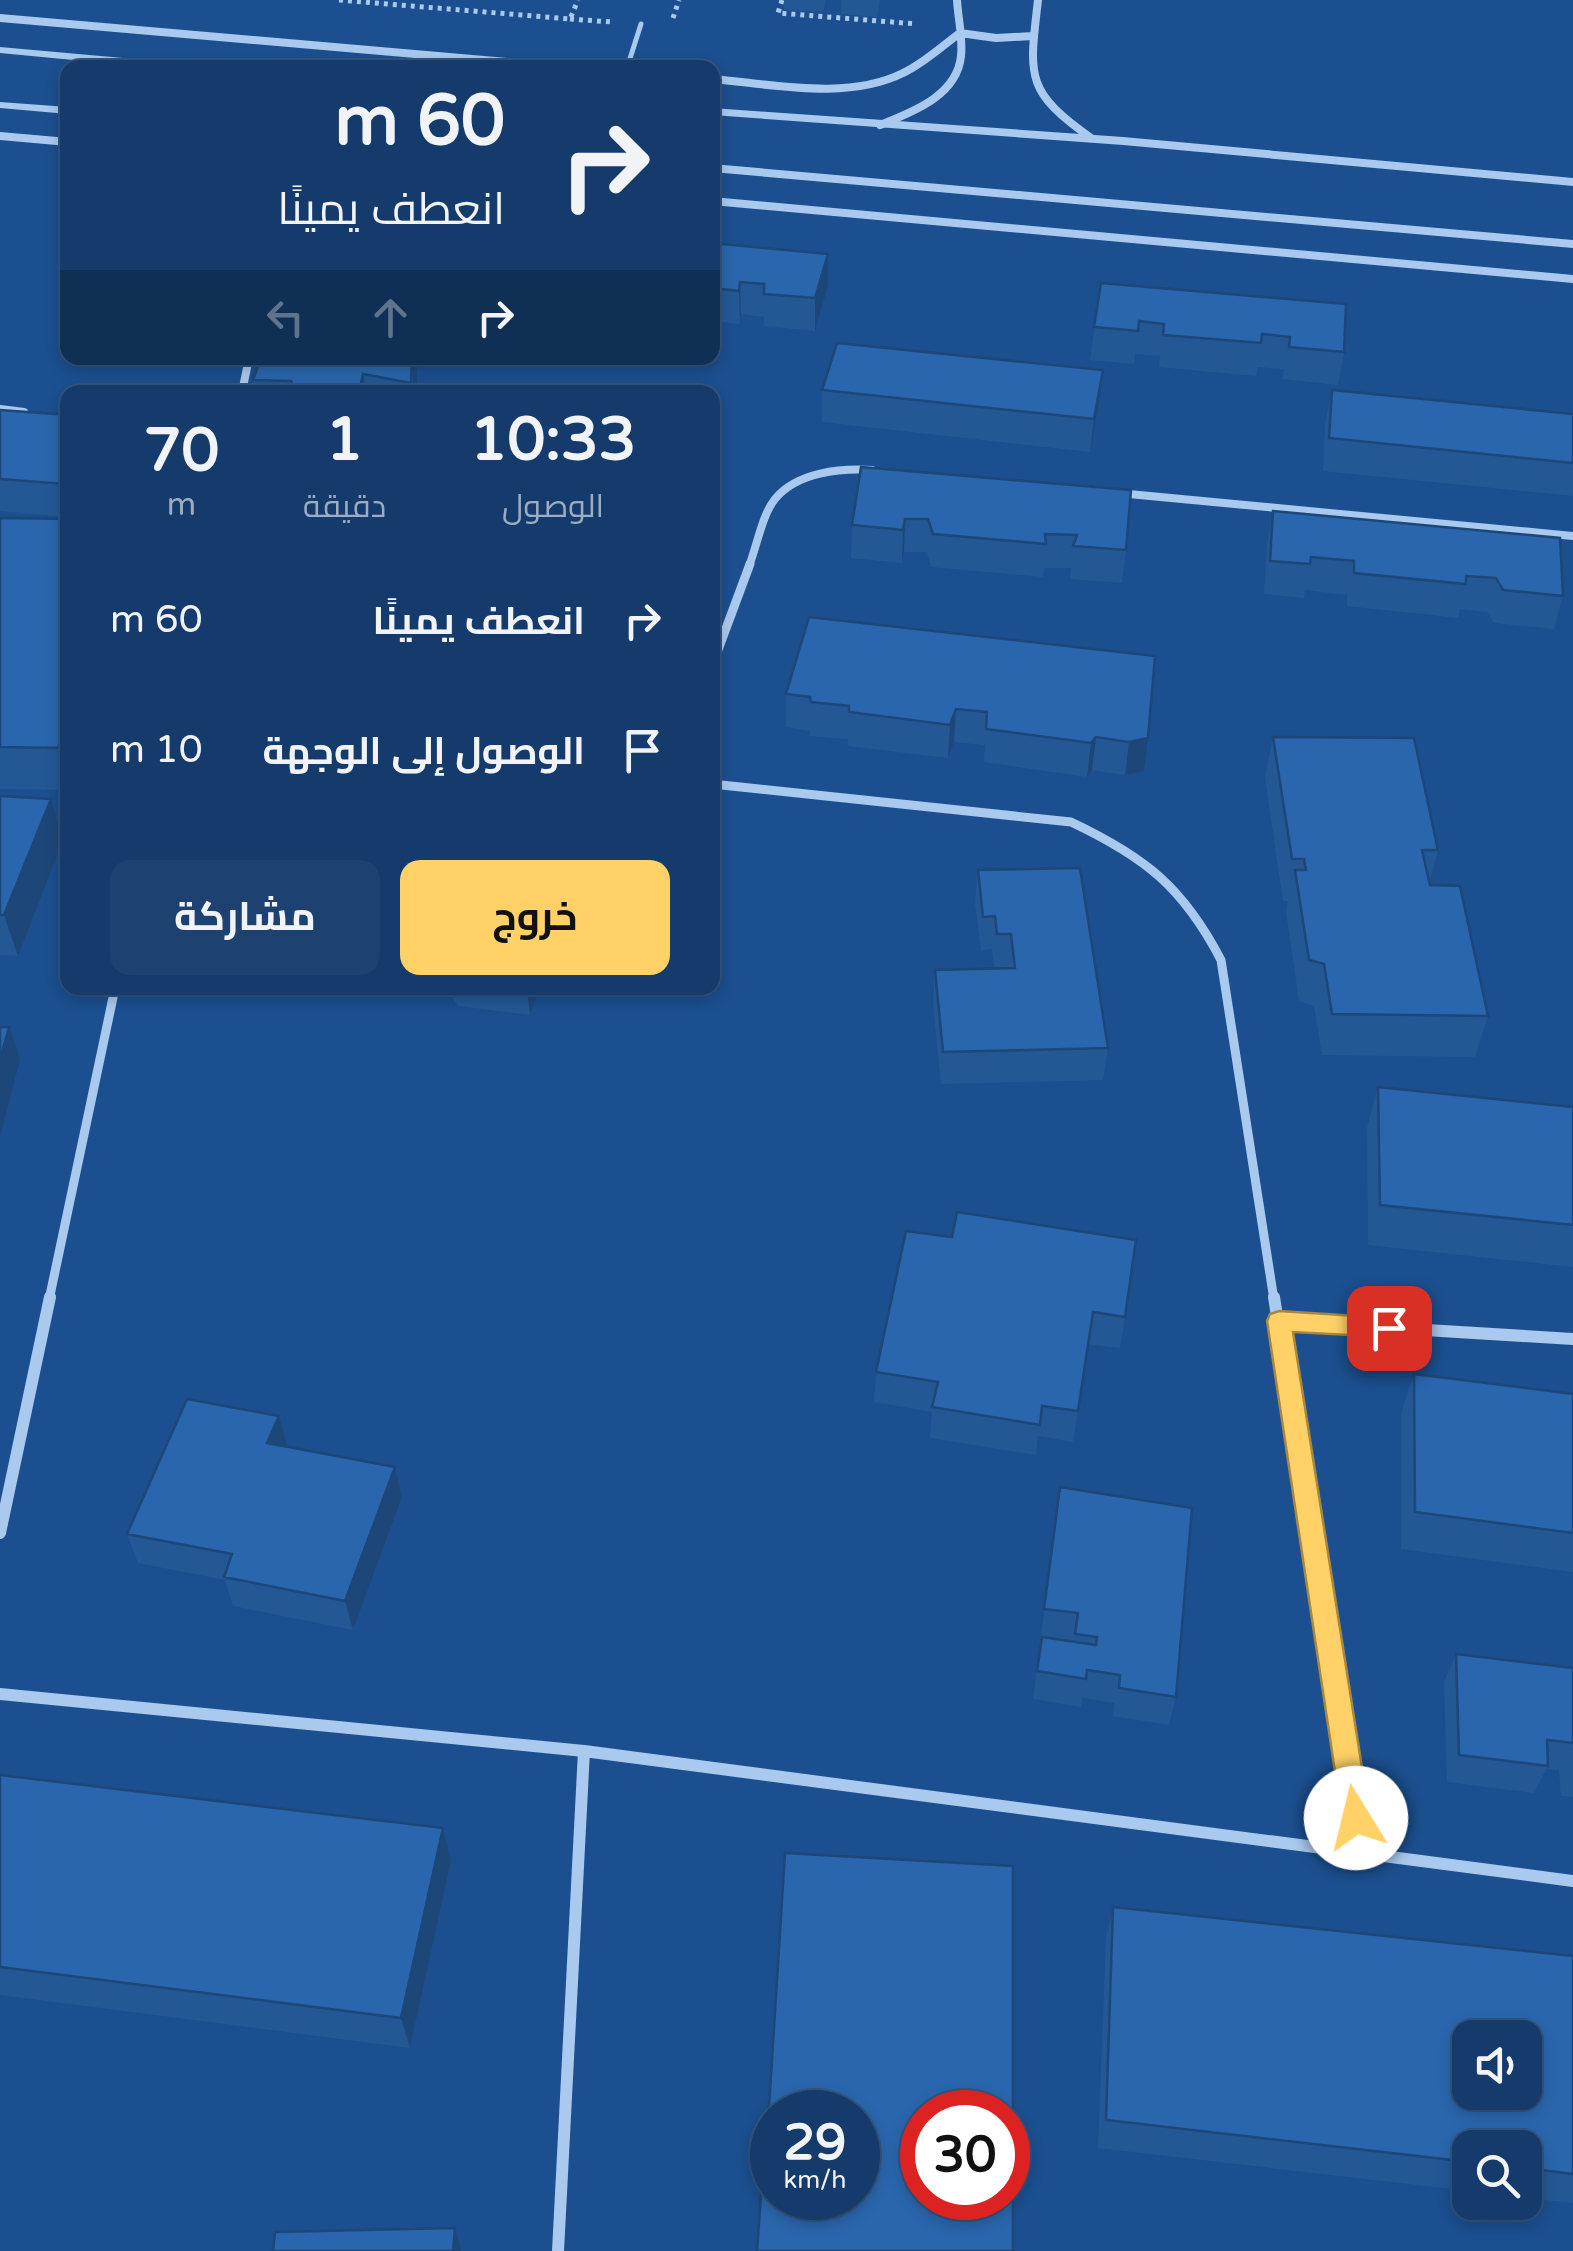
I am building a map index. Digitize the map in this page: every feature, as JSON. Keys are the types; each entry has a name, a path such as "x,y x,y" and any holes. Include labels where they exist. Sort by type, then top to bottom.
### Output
{"street":[{"path":"879,126 914,111 941,93 958,72 958,0"},
{"path":"1038,0 1028,68 1037,92 1058,117 1090,138"},
{"path":"0,18 483,60"},
{"path":"959,30 996,38 1033,36"},
{"path":"720,80 814,88 871,84 904,73 959,30"},
{"path":"0,50 112,60"},
{"path":"0,105 60,110"},
{"path":"720,112 1090,138 1573,182"},
{"path":"0,136 60,141"},
{"path":"720,169 1573,244"},
{"path":"720,201 1573,279"},
{"path":"0,409 34,412"},
{"path":"720,645 774,500 785,489 818,474 879,470"},
{"path":"1097,491 1573,536"},
{"path":"720,785 1071,822 1103,837 1160,874 1197,914 1221,960 1362,1856"},
{"path":"0,1533 115,995"},
{"path":"1279,1321 1573,1338"},
{"path":"0,1694 584,1751 1573,1882"},
{"path":"558,2251 584,1751"}],"lane":[{"path":"630,60 642,24"}],"path":[{"path":"339,0 570,20 578,0"},
{"path":"782,0 778,14 959,30"}],"building":[{"path":"720,244 828,254 815,298 764,294 764,284 740,282 739,291 720,289"},
{"path":"1101,283 1346,304 1344,352 1289,347 1290,337 1262,334 1261,343 1163,335 1164,324 1139,321 1138,331 1094,327"},
{"path":"837,343 1103,370 1094,419 822,390"},
{"path":"258,365 412,365 411,383 363,374 361,385 292,385 291,381 253,380"},
{"path":"1332,390 1573,414 1573,463 1329,438"},
{"path":"0,410 60,414 60,484 0,479"},
{"path":"861,467 1131,490 1126,550 1073,546 1077,535 1045,534 1046,544 933,534 928,519 905,519 903,530 852,525"},
{"path":"1273,511 1560,538 1563,596 1503,590 1496,578 1466,576 1466,584 1354,573 1354,561 1311,557 1310,564 1270,561"},
{"path":"0,518 60,519 60,742 58,748 0,747"},
{"path":"809,617 1155,656 1148,738 1129,742 1096,737 1091,743 986,729 987,712 956,709 950,725 849,712 849,706 811,702 810,697 786,694"},
{"path":"1273,737 1414,738 1438,850 1422,850 1430,885 1460,886 1488,1016 1332,1014 1324,964 1309,960 1295,870 1306,870 1304,859 1292,859"},
{"path":"0,796 51,799 4,915 0,915"},
{"path":"1080,868 1108,1048 943,1052 935,970 1015,968 1011,934 997,934 995,916 983,917 978,870"},
{"path":"0,1027 9,1027 0,1060"},
{"path":"1378,1087 1573,1107 1573,1225 1380,1205"},
{"path":"957,1212 1136,1240 1125,1317 1093,1312 1078,1411 1042,1406 1040,1425 932,1407 938,1382 876,1372 906,1231 952,1237"},
{"path":"1414,1374 1573,1394 1573,1533 1415,1512"},
{"path":"187,1399 279,1416 267,1443 395,1467 345,1601 224,1577 232,1554 127,1534"},
{"path":"1060,1487 1192,1508 1176,1697 1119,1688 1120,1675 1087,1670 1086,1679 1037,1671 1042,1637 1096,1645 1097,1637 1075,1634 1078,1613 1044,1609"},
{"path":"1456,1654 1573,1668 1573,1743 1547,1740 1548,1766 1459,1755"},
{"path":"0,1775 443,1828 401,2018 0,1967"},
{"path":"785,1853 1013,1866 1013,2090 900,2090 900,2220 1013,2220 1013,2251 757,2251 759,2220 880,2220 880,2090 770,2090"},
{"path":"1113,1907 1573,1956 1573,2174 1542,2170 1542,2130 1452,2130 1452,2160 1106,2120"},
{"path":"455,2228 453,2251 273,2251 275,2232"}],"route":[{"path":"1356,1818 1279,1321 1389,1328"}]}
